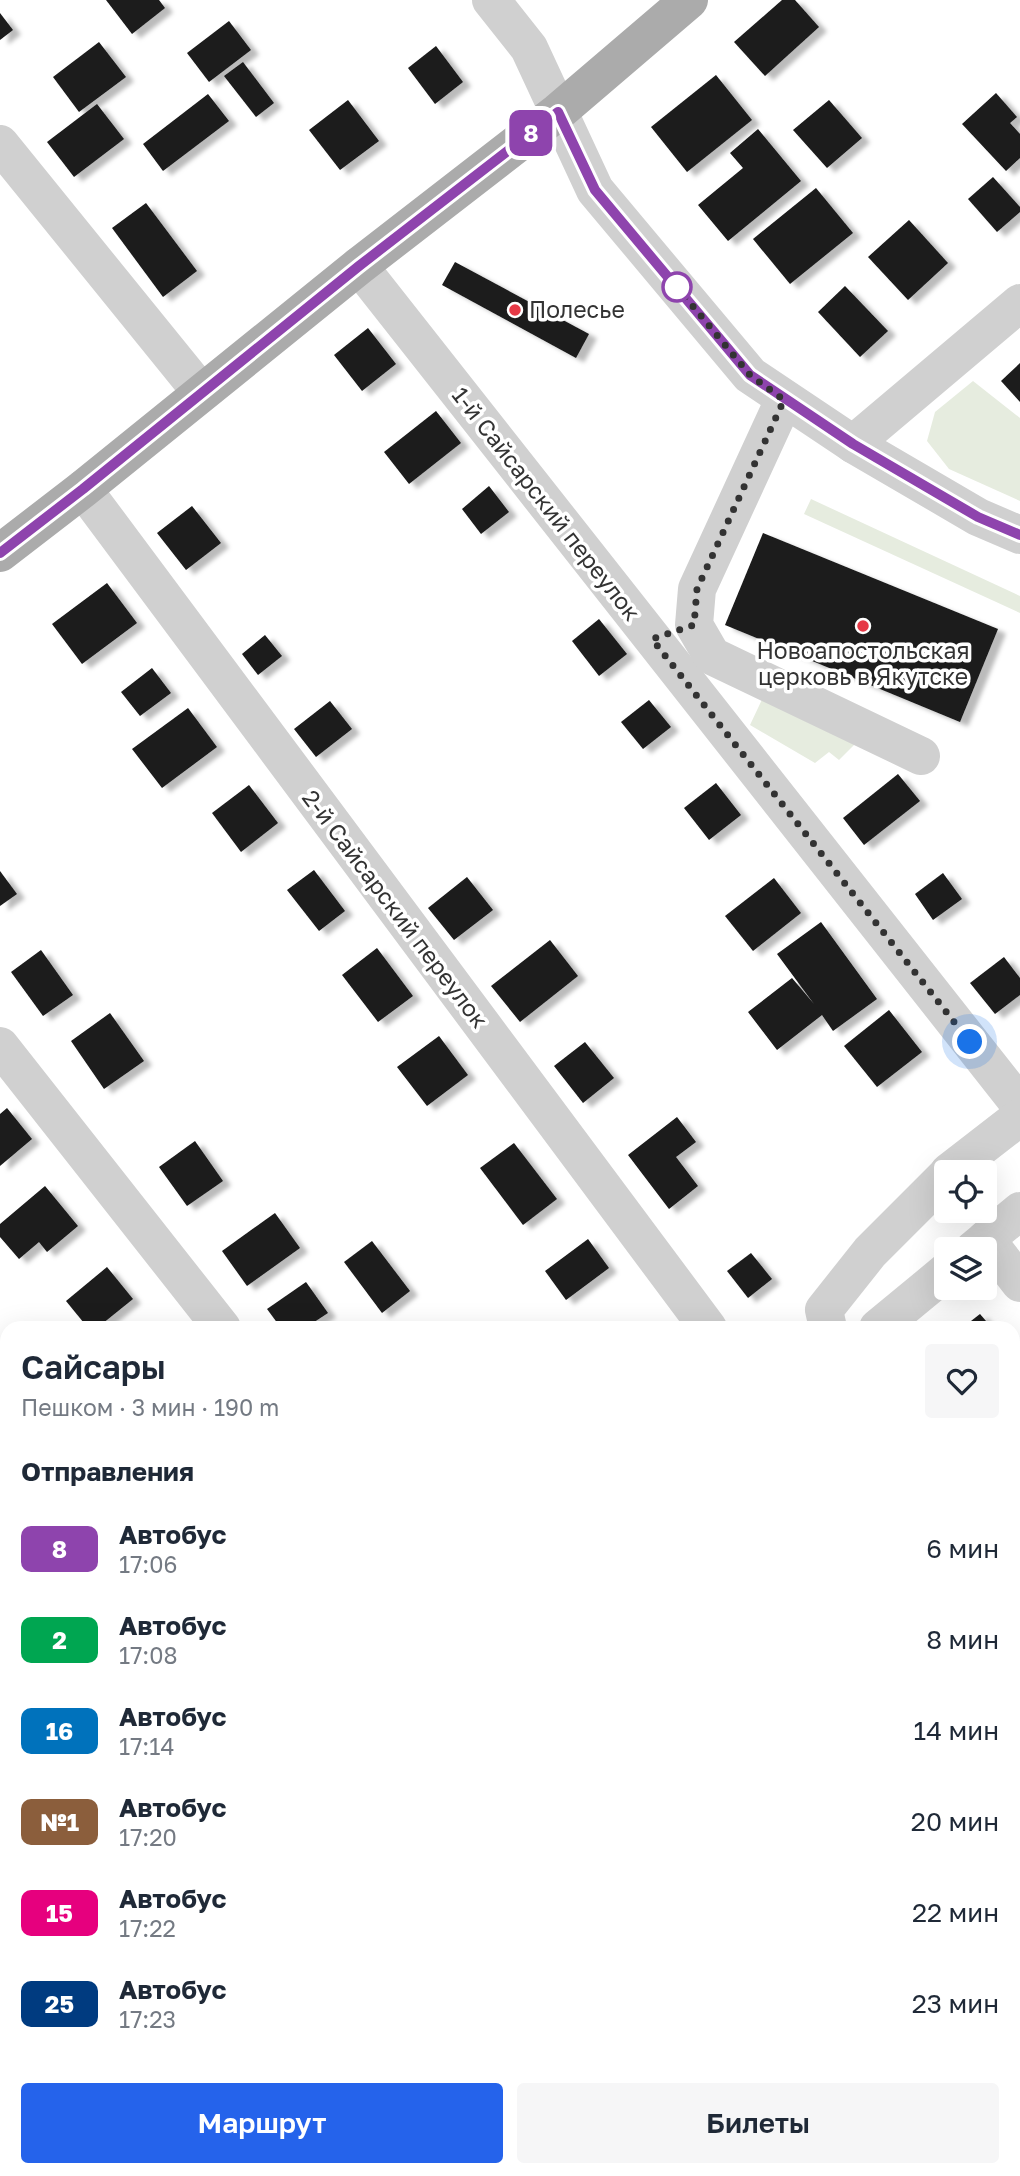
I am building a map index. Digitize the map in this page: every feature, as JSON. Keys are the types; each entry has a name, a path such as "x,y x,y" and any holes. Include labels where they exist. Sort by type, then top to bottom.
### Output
{"main road":[{"path":"0,553 359,266 558,112 689,0"}],"street":[{"path":"491,0 529,48 595,190 750,375 853,444 978,517 1020,535"},
{"path":"0,144 201,393"},
{"name":"1-й Сайсарский переулок","path":"359,266 1020,1105"},
{"path":"853,444 1020,303"},
{"path":"784,400 697,589 694,625 712,656 921,756"},
{"name":"2-й Сайсарский переулок","path":"83,489 703,1321"},
{"path":"652,639 694,625"},
{"path":"0,1046 216,1321"},
{"path":"966,1160 1020,1117"},
{"path":"826,1321 824,1310 870,1252 934,1188"},
{"path":"988,1237 1020,1211"},
{"path":"997,1261 1020,1283"},
{"path":"886,1321 934,1282"}],"shaded area":[{"path":"973,381 1020,418 1020,501 949,469 927,441 935,412"},
{"path":"811,499 1020,596 1020,613 804,514"},
{"path":"765,693 860,739 839,760 829,752 815,763 750,725"}],"building":[{"path":"106,0 159,0 165,8 132,34"},
{"path":"782,0 795,0 819,27 765,76 734,42"},
{"path":"0,13 13,30 0,40"},
{"path":"229,21 251,50 209,82 187,53"},
{"path":"99,42 126,77 79,112 53,77"},
{"path":"436,46 463,82 435,104 408,68"},
{"path":"243,62 274,103 256,117 224,76"},
{"path":"716,75 752,120 687,172 651,127"},
{"path":"996,93 1017,117 1010,123 1020,134 1020,158 1006,171 962,124"},
{"path":"208,94 229,121 163,171 143,144"},
{"path":"348,100 379,141 340,170 309,130"},
{"path":"829,100 862,138 827,168 793,130"},
{"path":"97,104 124,139 74,177 47,142"},
{"path":"758,129 801,181 728,241 698,205 743,168 730,153"},
{"path":"993,177 1020,207 1020,212 997,232 968,199"},
{"path":"816,188 853,233 790,284 753,239"},
{"path":"146,203 197,271 163,297 112,228"},
{"path":"909,220 948,263 908,300 868,257"},
{"name":"Полесье","path":"455,262 589,334 576,358 442,285"},
{"path":"845,286 888,331 860,357 818,312"},
{"path":"368,328 396,364 362,391 334,355"},
{"path":"1020,363 1020,402 1001,381"},
{"path":"436,411 461,443 409,484 384,452"},
{"path":"489,486 509,512 481,534 462,509"},
{"path":"192,506 221,543 186,570 157,533"},
{"path":"763,533 998,629 960,722 725,625"},
{"path":"107,583 137,623 82,664 52,624"},
{"path":"599,619 627,654 599,676 572,641"},
{"path":"265,635 282,656 258,675 242,654"},
{"path":"152,668 171,693 140,716 121,692"},
{"path":"649,700 671,727 643,749 621,722"},
{"path":"330,701 352,729 316,757 294,729"},
{"path":"188,708 217,747 162,788 132,749"},
{"path":"898,774 920,801 864,845 843,818"},
{"path":"716,783 741,815 709,840 684,808"},
{"path":"249,785 278,823 241,852 212,813"},
{"path":"314,870 345,911 319,931 287,890"},
{"path":"0,871 17,894 0,906"},
{"path":"943,873 962,899 933,920 915,894"},
{"path":"467,877 493,910 454,940 428,908"},
{"path":"774,878 801,913 753,951 725,916"},
{"path":"821,922 877,999 833,1031 822,1015 777,1050 748,1012 792,978 814,1004 777,954"},
{"path":"550,940 578,976 520,1022 491,986"},
{"path":"377,948 413,996 378,1022 342,975"},
{"path":"41,950 73,995 43,1016 11,972"},
{"path":"1004,957 1020,978 1020,995 995,1014 970,983"},
{"path":"889,1010 922,1052 877,1087 844,1046"},
{"path":"110,1013 144,1061 104,1089 71,1041"},
{"path":"439,1036 468,1075 427,1106 397,1067"},
{"path":"585,1042 614,1078 583,1103 554,1066"},
{"path":"7,1108 32,1139 0,1166 0,1114"},
{"path":"677,1117 696,1142 676,1157 698,1186 669,1209 628,1155"},
{"path":"195,1141 223,1181 187,1206 159,1167"},
{"path":"514,1143 557,1199 523,1225 480,1168"},
{"path":"45,1186 78,1226 47,1252 39,1242 19,1259 0,1237 0,1224"},
{"path":"275,1213 300,1248 247,1286 222,1251"},
{"path":"588,1239 609,1268 566,1300 545,1271"},
{"path":"372,1241 410,1291 382,1313 344,1262"},
{"path":"751,1253 772,1279 748,1298 727,1271"},
{"path":"107,1267 133,1299 106,1321 82,1321 66,1301"},
{"path":"306,1282 328,1313 316,1321 276,1321 267,1309"},
{"path":"980,1314 986,1321 971,1321"}],"bus line":[{"name":"8","path":"0,553 359,266 558,112 595,190 750,375 853,444 978,517 1020,535"}],"place":[{"name":"Полесье","path":"515,310"},
{"name":"Новоапостольская церковь в Якутске","path":"863,626"}],"route":[{"path":"677,287 750,375 784,400 697,589 694,625 652,639 970,1042"}]}
